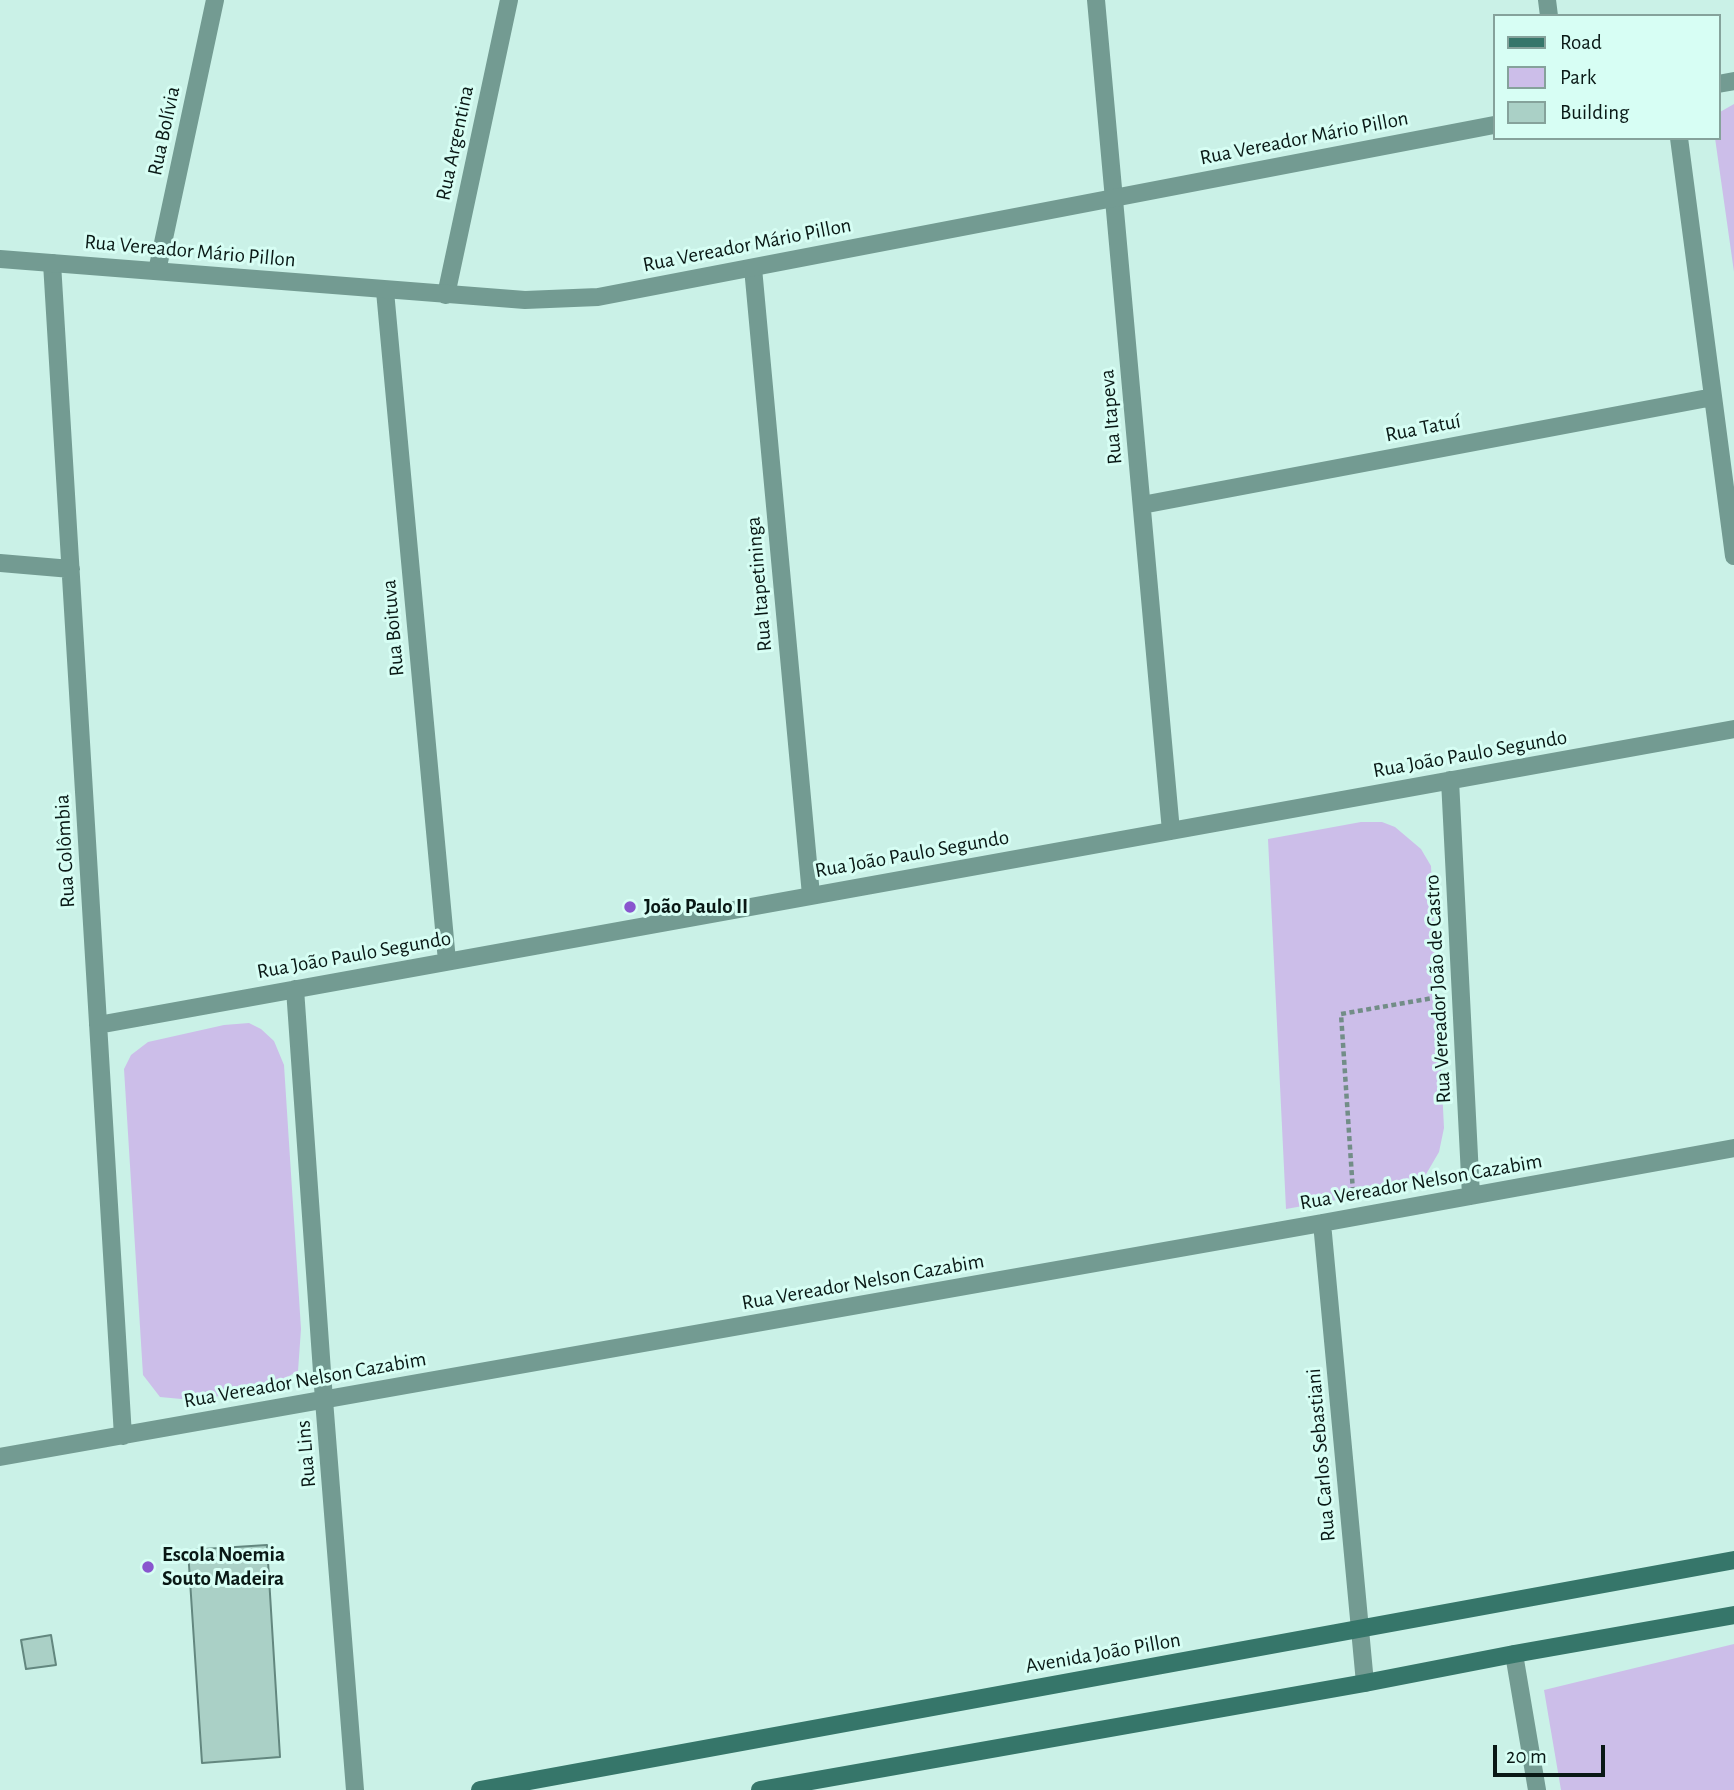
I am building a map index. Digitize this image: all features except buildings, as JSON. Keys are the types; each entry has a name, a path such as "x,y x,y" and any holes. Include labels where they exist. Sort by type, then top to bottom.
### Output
{"main road":[{"name":"Avenida João Pillon","path":"483,1790 1734,1560"},
{"path":"760,1790 1734,1615"}],"street":[{"name":"Rua Bolívia","path":"156,271 215,0"},
{"name":"Rua Argentina","path":"446,295 509,0"},
{"name":"Rua Itapeva","path":"1096,0 1171,831"},
{"name":"Rua Vereador Mário Pillon","path":"0,258 446,295 525,300 597,297 1492,125"},
{"path":"1679,140 1734,556"},
{"name":"Rua Colômbia","path":"52,263 123,1436"},
{"name":"Rua Itapetininga","path":"752,268 811,895"},
{"name":"Rua Boituva","path":"385,291 447,961"},
{"name":"Rua Tatuí","path":"1142,505 1713,397"},
{"path":"0,563 71,569"},
{"name":"Rua João Paulo Segundo","path":"98,1025 1734,729"},
{"name":"Rua Vereador João de Castro","path":"1450,780 1471,1196"},
{"name":"Rua Lins","path":"295,989 355,1790"},
{"name":"Rua Vereador Nelson Cazabim","path":"0,1457 1734,1148"},
{"name":"Rua Carlos Sebastiani","path":"1322,1223 1365,1683"},
{"path":"1514,1654 1537,1790"}],"path":[{"path":"1355,1217 1341,1014 1461,993"}],"green space":[{"path":"1734,104 1734,272 1715,140 1720,140 1720,112"},
{"path":"1361,822 1382,822 1395,827 1421,849 1431,866 1444,1128 1439,1152 1425,1176 1404,1188 1286,1209 1268,839"},
{"path":"249,1023 261,1029 274,1041 284,1065 301,1329 298,1371 271,1386 241,1393 192,1400 160,1397 143,1375 124,1069 131,1055 148,1042 224,1025"},
{"path":"1734,1644 1734,1790 1561,1790 1544,1690"}],"place":[{"name":"João Paulo II","path":"630,907"},
{"name":"Escola Noemia Souto Madeira","path":"148,1567"}]}
